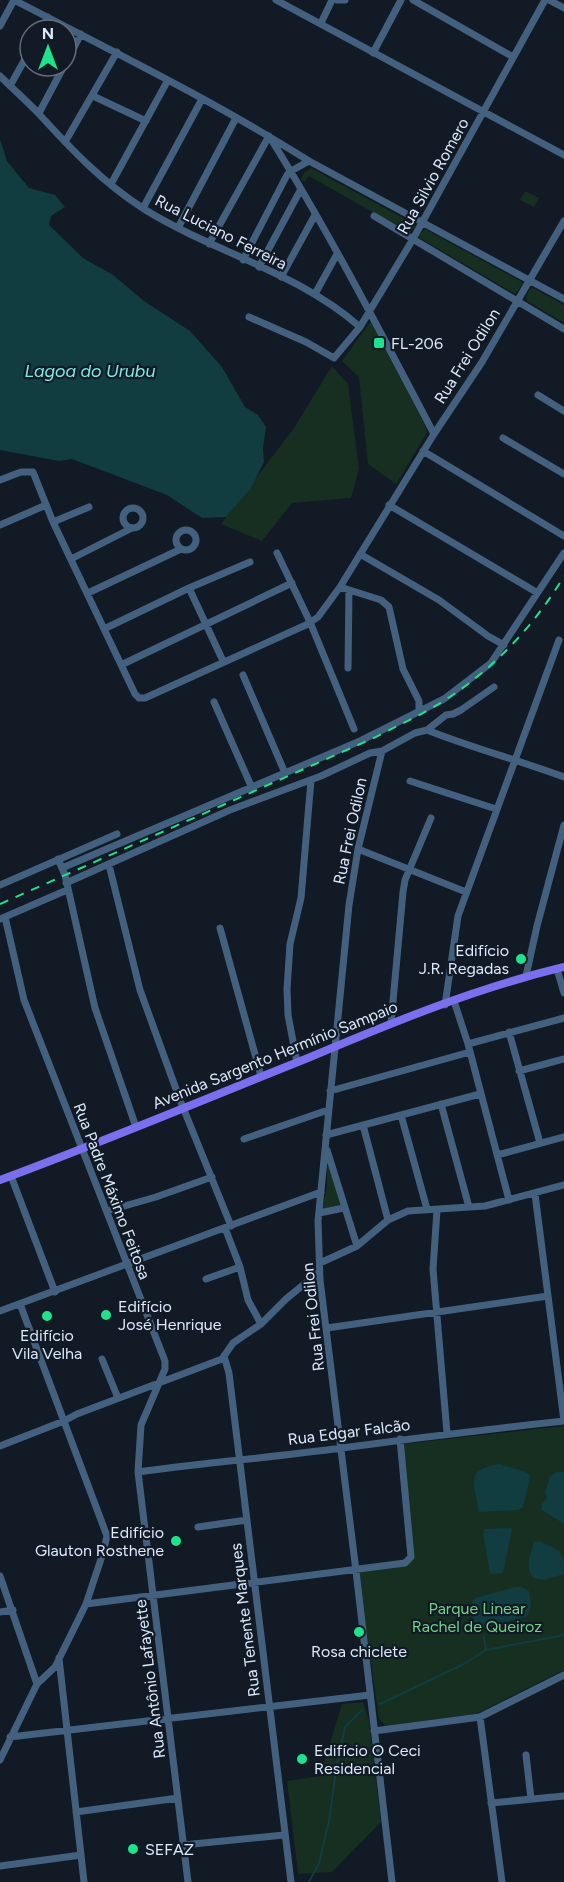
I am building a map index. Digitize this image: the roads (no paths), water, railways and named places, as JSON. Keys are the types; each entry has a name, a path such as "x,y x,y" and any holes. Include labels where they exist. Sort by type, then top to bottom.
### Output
{"main road":[{"name":"Avenida Sargento Hermínio Sampaio","path":"0,1180 391,1023 526,976 561,968"}],"street":[{"path":"0,26 14,0 48,18"},
{"path":"276,0 564,154"},
{"path":"321,23 332,0"},
{"path":"337,0 345,0"},
{"path":"373,53 401,0"},
{"path":"413,0 513,57"},
{"path":"547,0 564,8"},
{"name":"Rua Silvio Romero","path":"249,317 306,342 334,358 370,312 547,0"},
{"path":"78,33 564,299"},
{"path":"78,40 81,34"},
{"path":"65,142 117,52"},
{"path":"10,86 18,72"},
{"name":"Rua Luciano Ferreira","path":"0,76 94,172 143,208 209,244 315,294 344,313 360,327"},
{"path":"39,114 58,78"},
{"path":"111,184 168,80"},
{"path":"93,96 146,121"},
{"path":"143,208 202,99"},
{"path":"178,228 236,118"},
{"path":"269,136 338,254 434,434"},
{"path":"209,244 269,136"},
{"path":"243,260 291,171 309,161"},
{"path":"260,267 301,189"},
{"path":"280,277 315,215"},
{"path":"374,216 564,329"},
{"name":"Rua Frei Odilon","path":"0,480 21,472 33,472 53,522 135,694 139,698 145,698 318,617 482,362 564,222"},
{"path":"315,294 338,254"},
{"path":"538,395 564,411"},
{"path":"503,438 564,474"},
{"path":"423,451 564,536"},
{"path":"0,525 46,505"},
{"path":"389,505 536,592"},
{"path":"53,522 88,507"},
{"path":"71,559 132,528"},
{"path":"88,593 181,549"},
{"path":"277,553 354,729"},
{"path":"360,554 438,600 504,645"},
{"path":"62,868 360,741 422,706 444,699 483,670 504,645 536,592 564,554"},
{"path":"104,629 189,588 250,562"},
{"path":"121,665 292,583"},
{"path":"339,587 381,600 389,607 403,669 422,706"},
{"path":"189,588 223,661"},
{"path":"348,668 349,590"},
{"path":"509,1200 468,1044 449,1003 458,916 559,640"},
{"path":"243,675 285,773"},
{"path":"3,918 109,865 230,810 311,780 370,753 382,751 415,733 427,730 446,715 461,710 494,687"},
{"path":"214,702 252,788"},
{"path":"427,730 564,777"},
{"name":"Rua Frei Odilon","path":"382,751 358,849 349,905 319,1213 319,1272 392,1882"},
{"path":"297,1062 288,1015 287,989 290,944 301,898 311,780"},
{"path":"410,781 496,809"},
{"path":"391,1023 403,892 430,818"},
{"path":"526,976 564,825"},
{"path":"0,885 117,834"},
{"path":"358,849 466,892"},
{"path":"58,859 67,887 95,1008 136,1127"},
{"path":"109,865 140,990 212,1177 248,1300 261,1324"},
{"name":"Rua Padre Máximo Feitosa","path":"3,918 24,1000 165,1361 165,1369 141,1425 138,1472"},
{"path":"220,928 261,1076"},
{"path":"561,968 564,993"},
{"path":"468,1044 564,1018"},
{"path":"509,1032 540,1143"},
{"path":"330,1091 470,1052"},
{"path":"519,1071 564,1059"},
{"path":"326,1135 480,1094"},
{"path":"441,1104 469,1207"},
{"path":"244,1139 328,1110"},
{"path":"401,1115 427,1209"},
{"path":"363,1125 388,1220"},
{"path":"497,1155 564,1137"},
{"path":"326,1145 357,1246"},
{"path":"11,1176 55,1292"},
{"path":"107,1211 212,1177"},
{"path":"320,1263 357,1246 388,1220 408,1211 469,1207 535,1194 564,1185"},
{"path":"0,1311 321,1192"},
{"path":"535,1194 564,1421"},
{"path":"319,1213 344,1209"},
{"path":"437,1210 433,1269 447,1433"},
{"path":"206,1279 240,1267"},
{"path":"0,1446 118,1398 218,1361 233,1343 261,1324 319,1272"},
{"path":"327,1328 548,1296"},
{"path":"0,1760 37,1684 60,1658 86,1604 106,1543 106,1530 20,1304"},
{"name":"Rua Tenente Marques","path":"224,1356 229,1373 291,1882"},
{"path":"102,1359 118,1398"},
{"name":"Rua Edgar Falcão","path":"138,1472 447,1433 564,1421"},
{"path":"86,1604 405,1563 411,1557 400,1439"},
{"name":"Rua Antônio Lafayette","path":"138,1472 188,1882"},
{"path":"198,1527 247,1520"},
{"path":"0,1576 37,1684"},
{"path":"0,1612 13,1610"},
{"path":"60,1658 66,1731 84,1882"},
{"path":"374,1731 480,1717 564,1675"},
{"path":"10,1737 370,1695"},
{"path":"480,1717 502,1882"},
{"path":"526,1755 531,1799"},
{"path":"491,1803 564,1796"},
{"path":"76,1812 178,1798"},
{"path":"183,1845 284,1835"},
{"path":"0,1866 81,1855"}],"water":[{"name":"Lagoa do Urubu","path":"0,139 7,161 29,188 55,195 65,207 51,216 49,225 83,258 113,275 144,301 190,331 222,367 245,407 258,415 266,427 264,462 251,488 226,517 202,518 167,495 72,459 59,461 0,450"},
{"path":"500,1464 528,1473 530,1477 523,1507 518,1510 479,1512 474,1486 476,1474 489,1466"},
{"path":"557,1472 564,1472 564,1524 542,1510 542,1504 547,1498 545,1493 550,1476"},
{"path":"511,1528 503,1573 490,1574 483,1533 485,1529"},
{"path":"540,1541 560,1553 564,1574 544,1580 534,1578 531,1574 529,1562 531,1552 534,1542"},
{"path":"515,1587 529,1591 531,1606 527,1616 480,1629 474,1627 472,1602 475,1598"}],"waterway":[{"path":"380,1704 464,1664 486,1650 564,1635"},
{"path":"484,1637 486,1650"},
{"path":"309,1882 319,1863 329,1821 345,1727 362,1710"}],"railway":[{"path":"0,904 376,737 430,709 470,683 506,651 537,615 564,576"}],"place":[{"name":"FL-206","path":"379,343"},
{"name":"Edifício J.R. Regadas","path":"521,959"},
{"name":"Edifício José Henrique","path":"106,1315"},
{"name":"Edifício Vila Velha","path":"47,1316"},
{"name":"Edifício Glauton Rosthene","path":"176,1541"},
{"name":"Rosa chiclete","path":"359,1632"},
{"name":"Edifício O Ceci Residencial","path":"302,1759"},
{"name":"SEFAZ","path":"133,1849"}],"park label":[{"name":"Parque Linear Rachel de Queiroz","path":"477,1617"}]}
